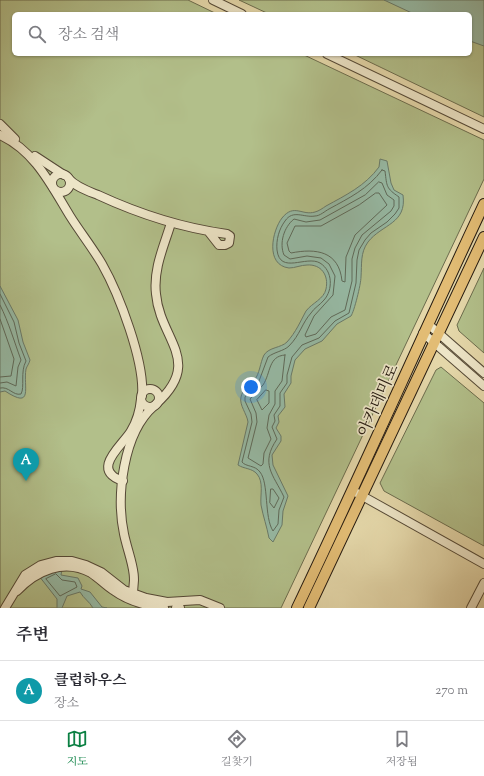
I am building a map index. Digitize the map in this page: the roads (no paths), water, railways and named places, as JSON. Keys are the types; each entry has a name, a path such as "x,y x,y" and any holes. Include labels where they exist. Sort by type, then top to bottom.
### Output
{"main road":[{"name":"아카데미로","path":"297,608 353,491 484,204"},
{"name":"아카데미로","path":"309,608 484,237"}],"street":[{"path":"213,0 238,12"},
{"path":"331,56 484,129"},
{"path":"0,124 68,184"},
{"path":"0,135 14,143 33,159 101,263 114,289 139,358 142,381 141,397 134,426 128,437 112,453 108,467 111,473 123,481"},
{"path":"53,188 52,182 55,177 116,204 171,223 208,232"},
{"path":"53,188 57,191 68,184"},
{"path":"61,201 60,195 68,184"},
{"path":"132,597 135,579 134,570 127,548 122,518 123,481 127,458 136,431 144,417 169,391 178,371 177,353 161,318 155,289 158,262 171,223"},
{"path":"426,329 484,386"},
{"path":"437,339 484,373"},
{"path":"142,381 146,387 162,394 169,391"},
{"path":"141,397 145,391 153,390"},
{"path":"153,390 159,397 155,405"},
{"path":"141,397 146,406 155,405"},
{"path":"353,491 484,564"},
{"path":"5,608 10,599 35,572 56,564 85,570 113,591 132,597 154,607 164,608"},
{"path":"471,608 484,583"},
{"path":"132,597 155,601 200,600 210,606 220,608"}],"water":[{"path":"384,0 484,0 484,46 472,42 472,12 410,12"},
{"path":"380,159 387,161 391,183 394,190 403,195 403,205 397,218 374,236 365,246 362,259 360,285 351,316 337,324 322,341 305,349 295,360 291,383 284,394 285,407 278,416 279,422 276,428 281,436 281,441 272,455 273,465 288,496 283,511 282,525 273,542 269,538 261,505 261,485 259,477 253,471 238,465 248,422 241,403 241,397 244,390 256,378 266,352 287,342 308,308 323,296 327,284 323,271 316,266 305,265 289,268 281,266 276,261 273,239 278,224 290,211 306,213 316,212 355,190 374,174 379,167"},
{"path":"0,286 18,320 23,342 30,360 26,369 25,394 24,397 20,398 5,391 0,392"},
{"path":"62,569 61,575 78,578 82,586 81,589 90,592 102,607 107,608 93,608 80,592 67,596 62,608 57,608 57,599 39,576"}],"place":[{"name":"클럽하우스","path":"26,481"}]}
